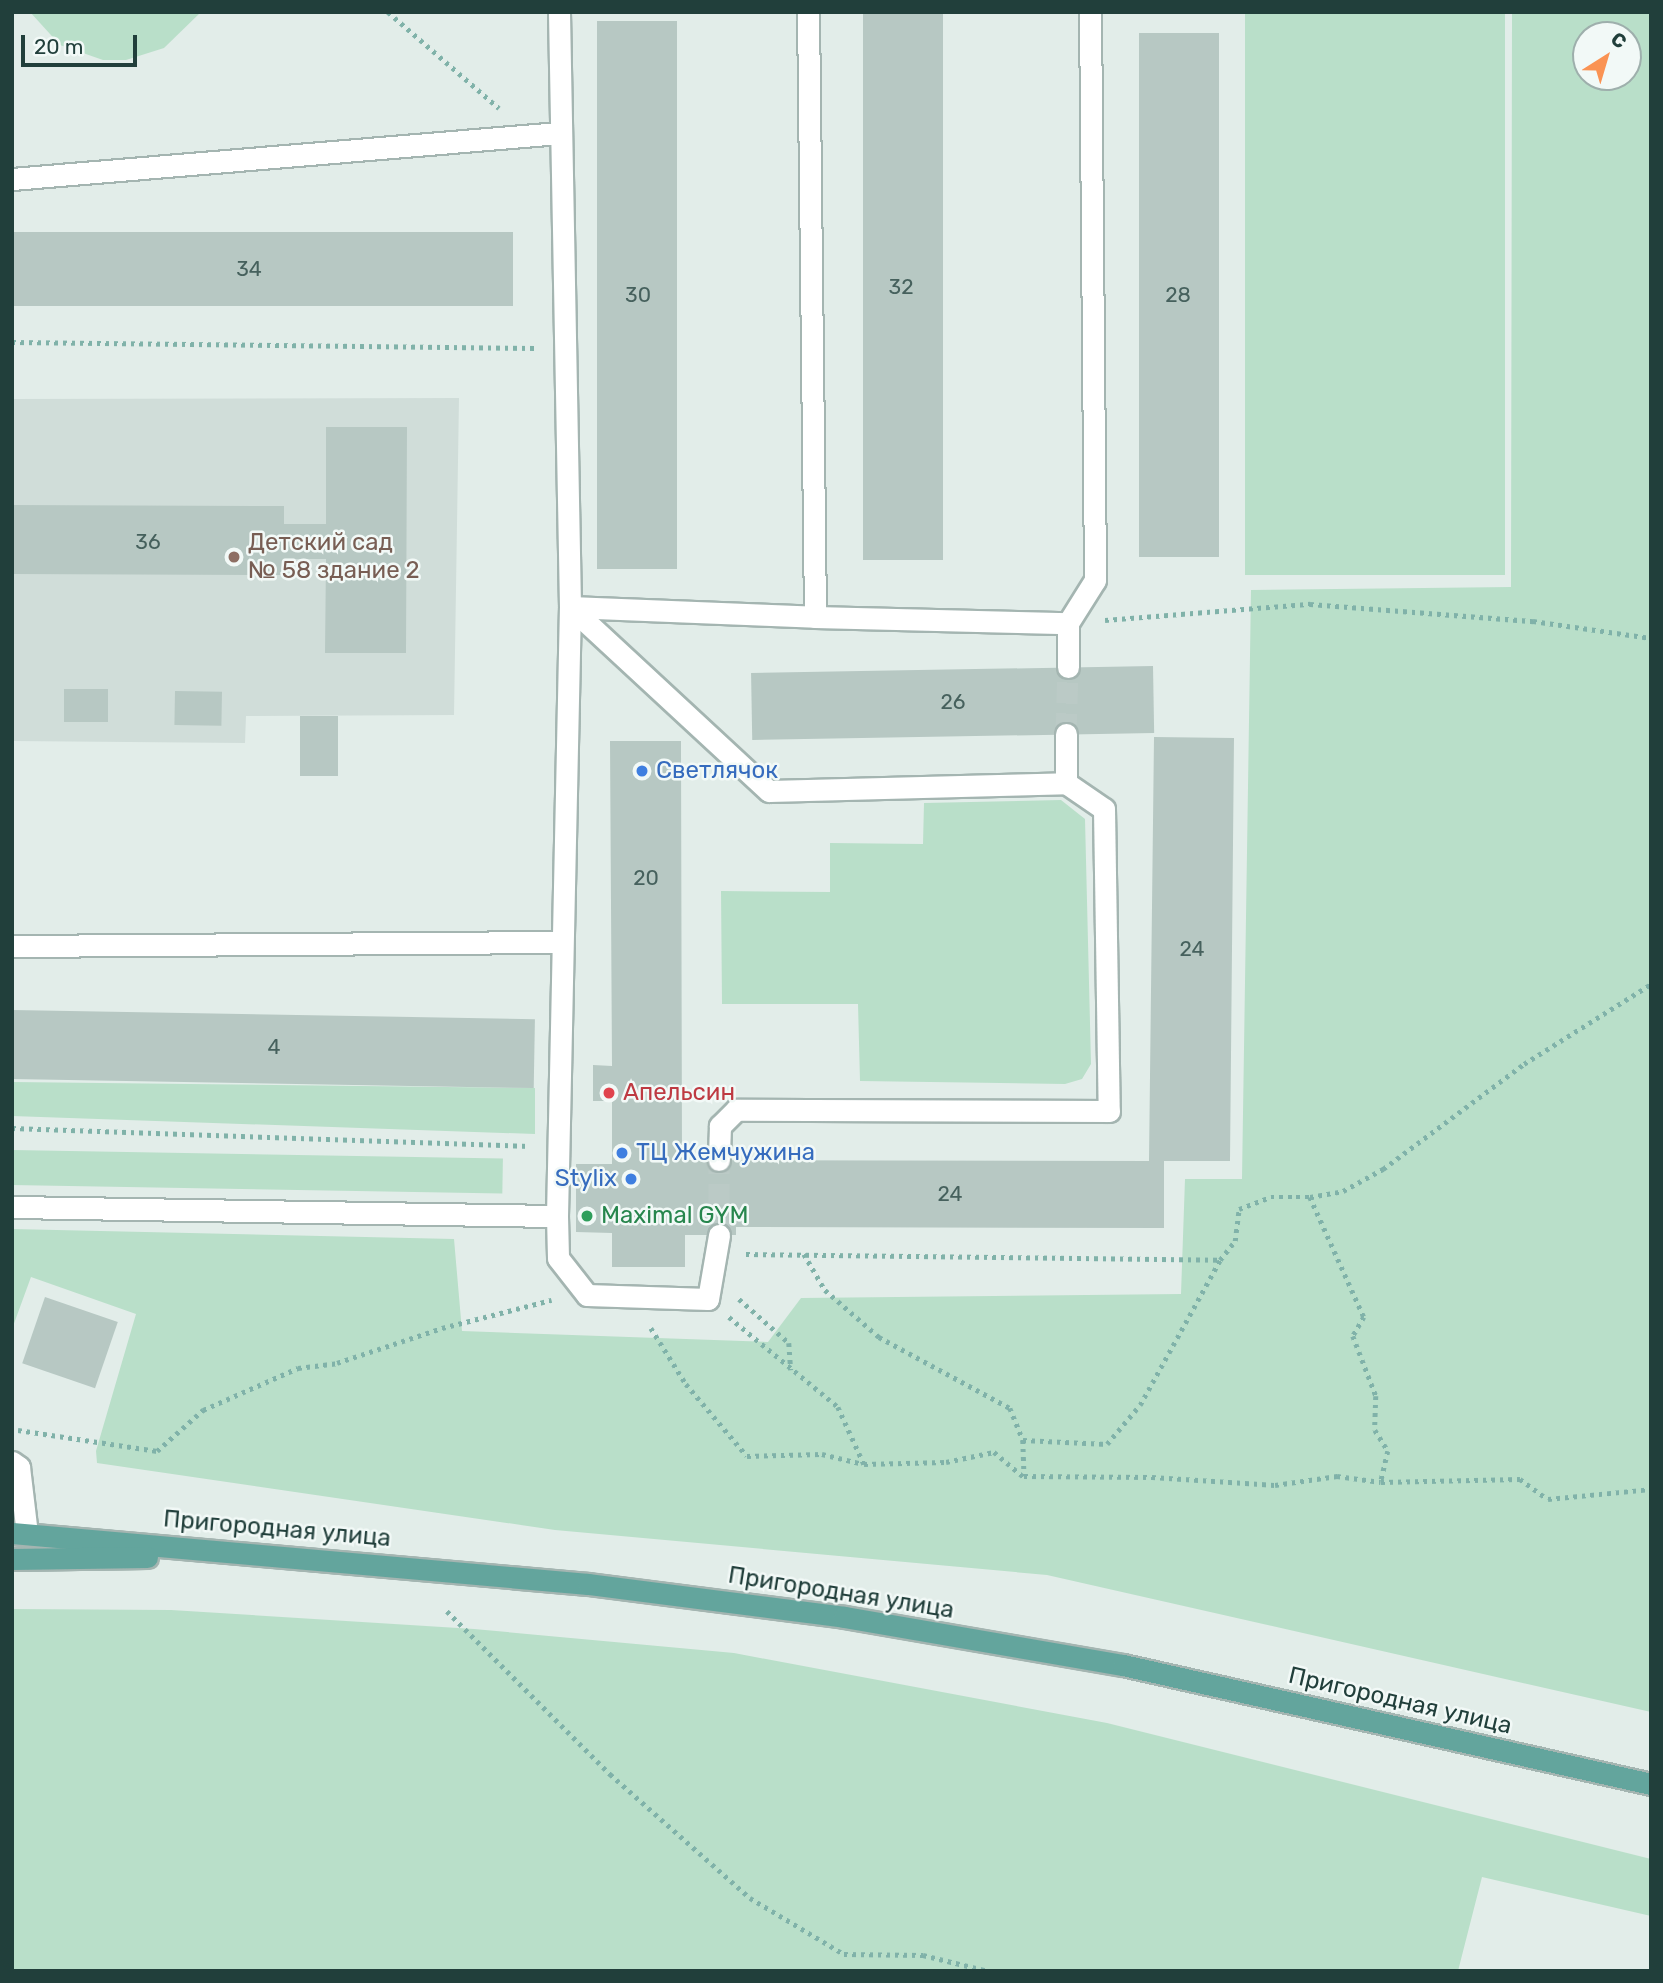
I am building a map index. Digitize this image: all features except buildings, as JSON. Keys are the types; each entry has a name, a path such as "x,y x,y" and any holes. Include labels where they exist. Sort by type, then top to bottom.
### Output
{"main road":[{"name":"Пригородная улица","path":"20,1533 588,1584 844,1617 1123,1665 1651,1784"},
{"path":"12,1559 265,1555"}],"lane":[{"path":"559,12 559,134 570,607 558,1258 587,1295 630,1296 710,1289 719,1236"},
{"path":"808,12 815,617"},
{"path":"1068,667 1068,623 1095,580 1090,12"},
{"path":"12,179 527,133 559,134"},
{"path":"570,607 815,617 1068,623"},
{"path":"570,607 769,791 1066,783 1104,809 1109,1111 736,1110 720,1126 719,1160"},
{"path":"1066,734 1066,783"},
{"path":"12,946 562,942"},
{"path":"12,1207 557,1216"},
{"path":"12,1462 19,1467 20,1533"}],"path":[{"path":"388,12 527,133"},
{"path":"12,342 564,348"},
{"path":"1068,623 1310,604 1533,621 1651,638"},
{"path":"1023,1440 1107,1444 1140,1405 1220,1260 1235,1241 1239,1209 1271,1198 1310,1197 1343,1191 1383,1169 1524,1064 1651,984"},
{"path":"12,1128 558,1146"},
{"path":"1310,1197 1364,1317 1353,1336 1376,1396 1375,1430 1388,1451 1381,1482"},
{"path":"710,1289 742,1254 1220,1260"},
{"path":"804,1254 825,1290 879,1337 1010,1409 1023,1440 1024,1476"},
{"path":"710,1289 789,1343 791,1370"},
{"path":"710,1289 791,1370 838,1407 864,1464"},
{"path":"12,1429 157,1451 203,1410 298,1368 337,1363 531,1302 587,1295"},
{"path":"630,1296 686,1384 747,1456 822,1454 864,1464 946,1462 994,1452 1024,1476 1152,1477 1275,1485 1337,1476 1381,1482 1520,1479 1548,1499 1651,1489"},
{"path":"447,1611 610,1774 750,1898 844,1954 923,1955 988,1971"}],"shaded area":[{"name":"Детский сад № 58 здание 2","path":"459,398 454,715 246,716 245,743 12,741 12,399"}],"green space":[{"path":"30,12 201,12 164,48 126,60 103,60 60,45"},
{"path":"1245,12 1505,12 1505,575 1245,575"},
{"path":"1512,12 1651,12 1651,1712 1047,1575 555,1530 97,1463 96,1451 136,1314 31,1277 12,1329 12,1229 454,1239 462,1331 768,1342 801,1298 1181,1294 1185,1179 1242,1179 1251,590 1511,587"},
{"path":"1061,800 1085,819 1091,1064 1082,1079 1065,1084 860,1081 858,1004 722,1004 721,891 830,892 830,843 923,844 924,803"},
{"path":"12,1082 535,1088 535,1134 12,1116"},
{"path":"12,1150 503,1159 502,1194 12,1185"},
{"path":"12,1609 171,1610 474,1629 734,1653 1107,1723 1651,1859 1651,1916 1482,1877 1458,1971 12,1971"}],"tunnel":[{"path":"1066,734 1068,667"},
{"path":"719,1160 719,1235"}],"place":[{"name":"Детский сад № 58 здание 2","path":"234,557"},
{"name":"Светлячок","path":"642,771"},
{"name":"Апельсин","path":"609,1093"},
{"name":"ТЦ Жемчужина","path":"622,1153"},
{"name":"Stylix","path":"631,1179"},
{"name":"Maximal GYM","path":"587,1216"}]}
